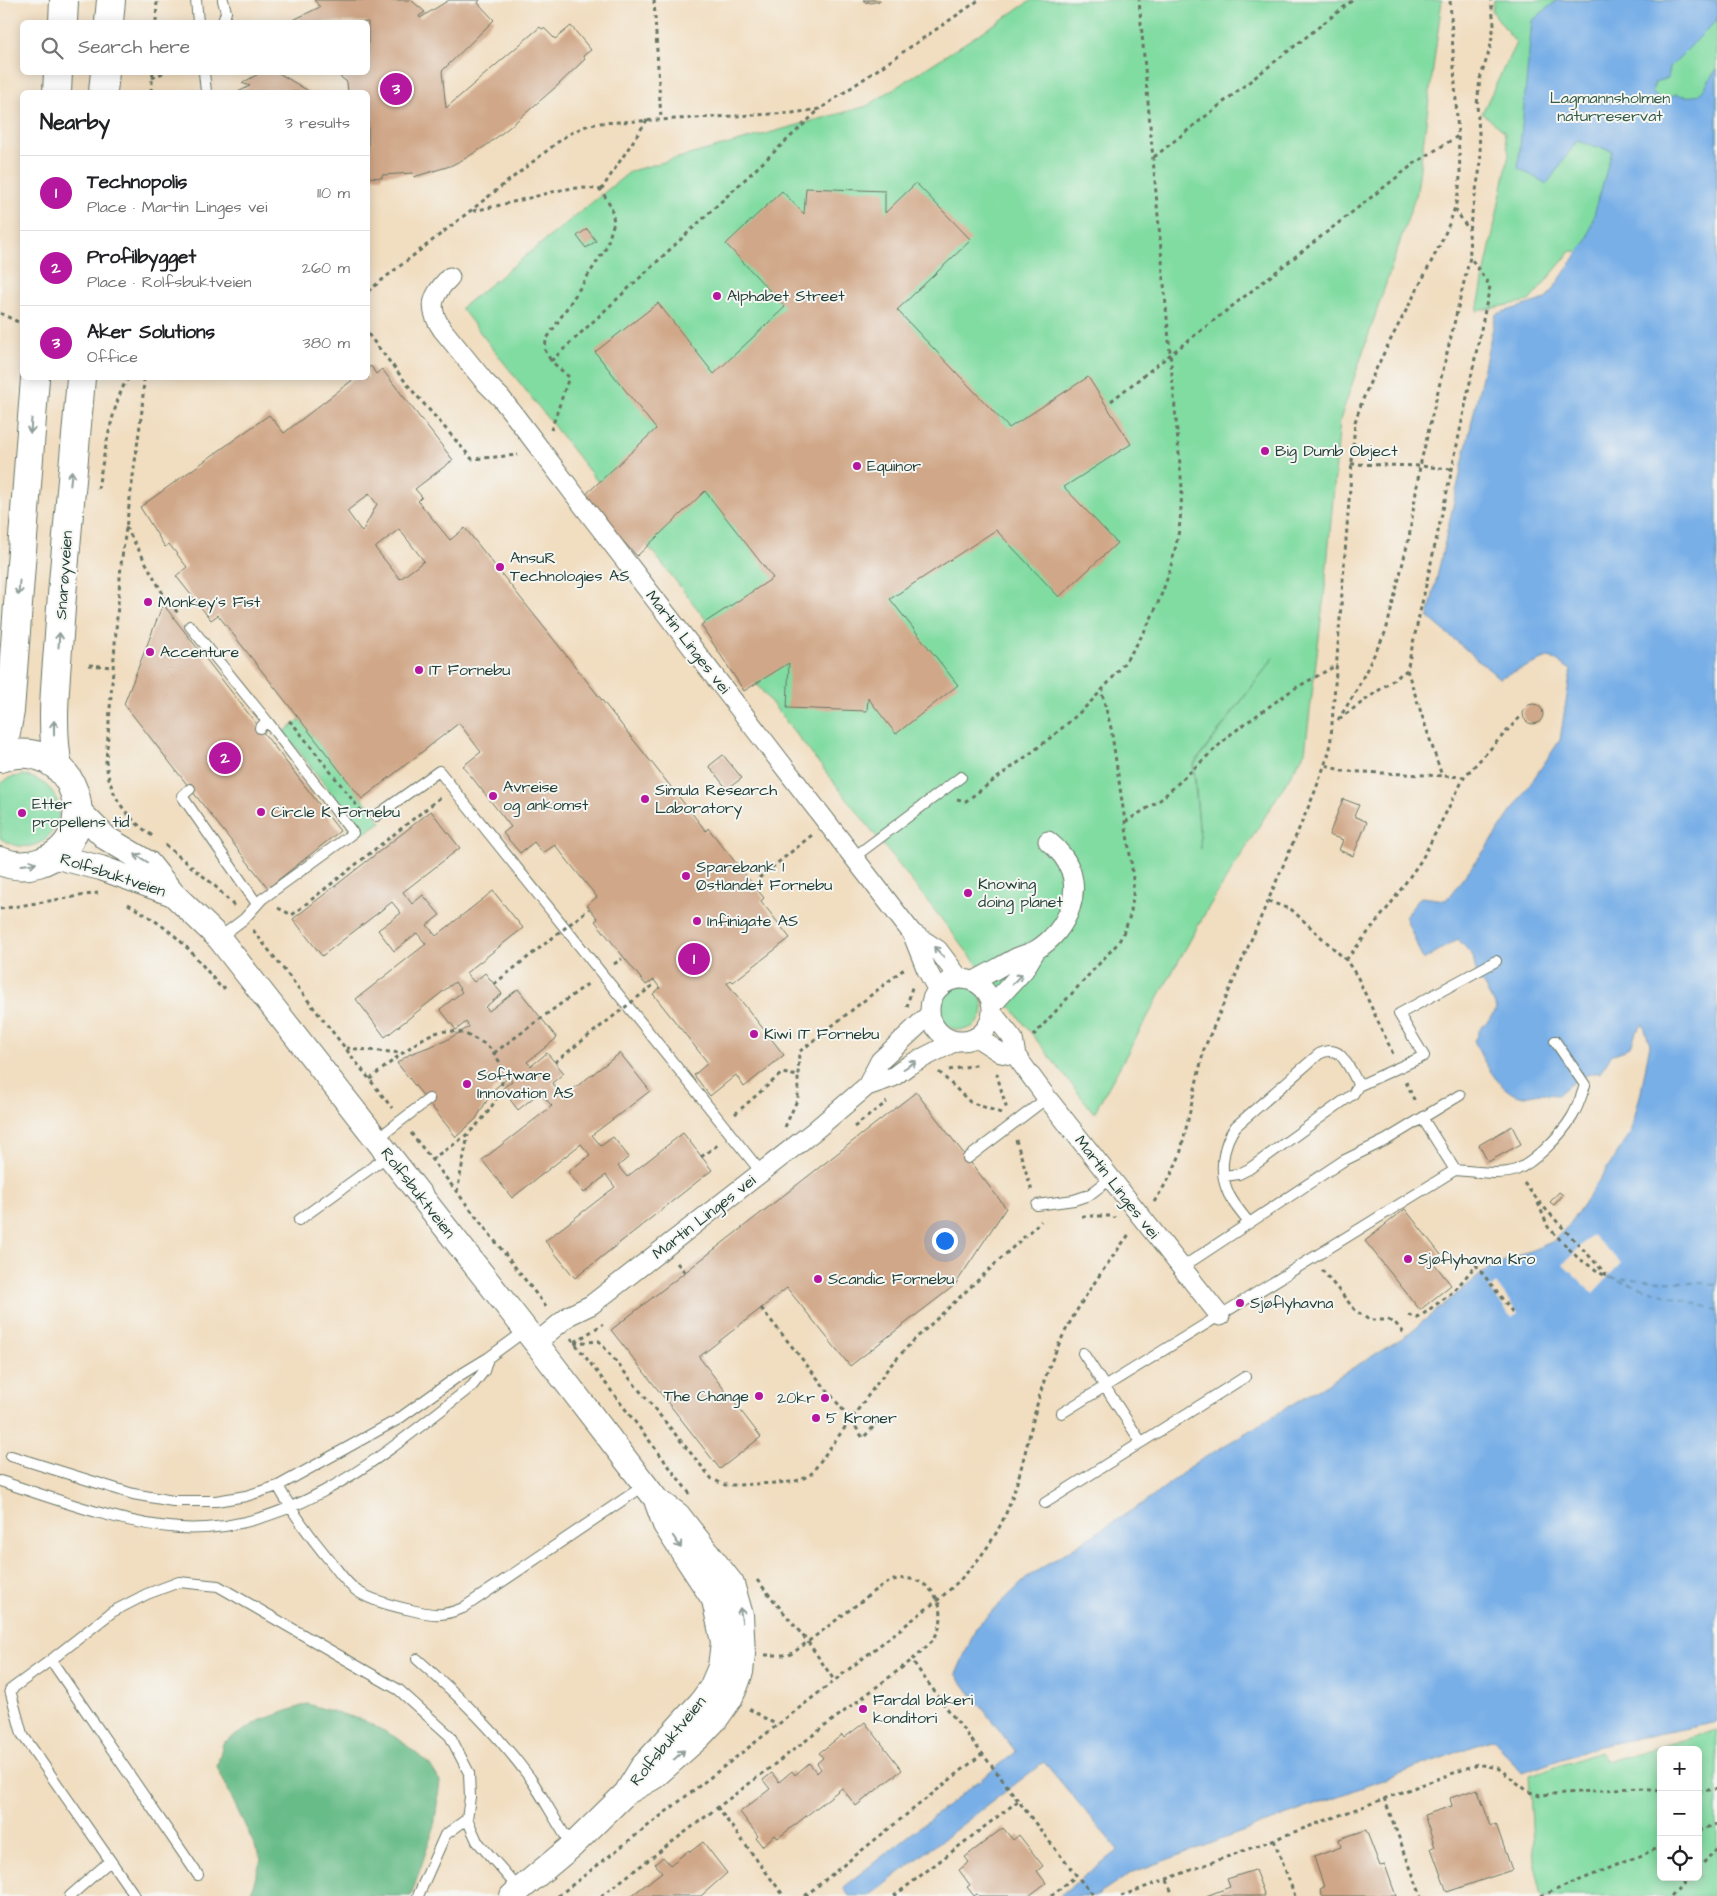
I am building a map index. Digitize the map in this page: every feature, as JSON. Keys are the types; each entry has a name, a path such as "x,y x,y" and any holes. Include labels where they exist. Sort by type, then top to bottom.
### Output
{"main road":[{"path":"63,20 64,0"},
{"path":"109,20 111,0"},
{"path":"57,90 58,75"},
{"path":"104,90 105,75"},
{"path":"0,752 10,711 35,380"},
{"name":"Snarøyveien","path":"58,767 55,750 54,718 65,557 81,381"},
{"path":"0,758 10,755 29,754 48,760 67,776 73,786 78,810 76,824 71,836 53,856 44,861 23,866 1,862"}],"street":[{"name":"Martin Linges vei","path":"450,277 439,288 434,299 433,311 436,320 484,382 501,398 543,452 912,933 937,990"},
{"name":"Rolfsbuktveien","path":"78,810 106,838 148,863 173,894 218,938 531,1336 650,1492 678,1516 732,1584 742,1615 743,1654 740,1672 730,1699 716,1719 692,1744 654,1777 626,1793"},
{"path":"1036,950 966,980 948,981 937,990 931,1002 930,1014 934,1026 939,1032 956,1041 967,1041 976,1037 987,1028 992,1009 1024,970 1036,950 1060,928 1066,918 1073,896 1073,886 1068,865 1062,855 1048,841"},
{"name":"Rolfsbuktveien","path":"53,856 101,868 173,894"},
{"name":"Martin Linges vei","path":"912,933 938,950 966,980"},
{"path":"966,980 986,989 992,1009"},
{"name":"Martin Linges vei","path":"992,1009 1013,1039 1016,1056 1110,1179 1138,1223 1181,1268 1220,1316"},
{"name":"Martin Linges vei","path":"867,1086 880,1061 930,1014"},
{"path":"976,1037 1001,1054 1016,1056"},
{"name":"Martin Linges vei","path":"531,1336 560,1324 570,1315 591,1305 813,1132 867,1086 893,1077 913,1063 956,1041"},
{"name":"Rolfsbuktveien","path":"516,1893 572,1846 626,1793 642,1767 706,1695 718,1673 722,1655 722,1632 714,1600 665,1525 650,1492"}],"lane":[{"path":"196,0 198,20"},
{"path":"223,0 226,12 224,20"},
{"path":"204,75 206,90"},
{"path":"190,626 263,724 353,833 260,902 244,919 218,938"},
{"path":"376,816 439,771 762,1172"},
{"path":"854,857 961,777"},
{"path":"190,789 182,796 260,902"},
{"path":"1224,1176 1239,1174 1249,1169 1353,1094 1358,1086 1424,1056 1399,1014 1496,961"},
{"path":"1062,1413 1455,1170 1487,1173 1515,1170 1532,1160 1571,1119 1585,1085 1556,1041"},
{"path":"1249,1223 1227,1190 1224,1176 1224,1153 1230,1134 1236,1126 1319,1054 1328,1050 1339,1054 1357,1079 1358,1086"},
{"path":"1181,1268 1343,1161 1386,1140 1460,1095"},
{"path":"968,1158 1047,1098"},
{"path":"299,1220 382,1148 401,1120 429,1099"},
{"path":"1423,1118 1455,1170"},
{"path":"1037,1205 1074,1200 1088,1194 1110,1179"},
{"path":"11,1456 133,1494 173,1501 216,1501 246,1496 278,1486 397,1420 460,1375 531,1336"},
{"path":"1083,1353 1141,1442"},
{"path":"0,1481 126,1519 180,1528 204,1528 270,1516 290,1508 337,1483 405,1437 472,1386 484,1371 488,1358"},
{"path":"1045,1503 1245,1377"},
{"path":"278,1486 290,1508 348,1584 357,1591 370,1598 395,1606 427,1614 445,1615 463,1608 650,1492"},
{"path":"135,1896 22,1734 10,1690 112,1612 146,1594 179,1582 218,1586 399,1690 450,1736 469,1773 470,1797 467,1819 477,1841 516,1893"},
{"path":"417,1659 458,1695 512,1753 532,1780 558,1826 572,1846"},
{"path":"51,1660 198,1875"},
{"path":"418,1896 445,1835 467,1819"},
{"path":"70,1896 110,1860"}],"path":[{"path":"156,20 157,0"},
{"path":"654,0 661,119"},
{"path":"552,361 820,109 979,0"},
{"path":"938,794 966,801 1078,714 1101,690 1130,655 1151,619 1164,586 1177,541 1182,488 1139,0"},
{"path":"1153,158 1353,0"},
{"path":"558,1896 939,1599 966,1574 989,1546 1010,1504 1040,1395 1057,1347 1068,1323 1084,1297 1158,1197 1177,1162 1204,1049 1326,765 1330,750 1355,422 1360,405 1444,236 1455,209 1460,184 1450,0"},
{"path":"1338,720 1355,693 1386,631 1409,538 1420,466 1470,257 1470,230 1481,162 1477,104 1480,79 1490,49 1494,24 1491,0"},
{"path":"151,90 152,75"},
{"path":"152,78 158,75"},
{"path":"370,289 567,135 586,126 600,123 792,113 820,109"},
{"path":"601,190 648,120"},
{"path":"1111,401 1415,163 1458,136"},
{"path":"370,337 411,389 472,459 543,452 569,377 552,361 545,350 546,340 606,248 614,222 611,206 601,190 586,187 561,188 470,212"},
{"path":"1455,209 1470,230"},
{"path":"1442,776 1406,670 1452,469 1490,286 1470,257"},
{"path":"0,314 20,323"},
{"path":"98,490 118,400 126,380"},
{"path":"144,380 141,420 125,525 113,667 106,761 107,775 112,790 119,802 142,829 193,866 214,885 244,919 346,1048 694,1499"},
{"path":"1351,464 1452,469"},
{"path":"125,525 167,601 190,626"},
{"path":"89,665 113,667"},
{"path":"1125,822 1159,801 1231,734 1292,690 1337,665"},
{"path":"1333,724 1406,670"},
{"path":"938,1072 970,1102 1008,1116 997,1074 1016,1056 1102,961 1124,932 1132,913 1134,889 1108,711 1101,690"},
{"path":"1346,960 1390,905 1422,859 1464,777 1520,717"},
{"path":"1326,765 1342,770 1464,777"},
{"path":"260,902 292,915 453,787"},
{"path":"759,878 827,823"},
{"path":"0,909 106,892"},
{"path":"1268,901 1292,910 1346,960 1357,976 1423,1118"},
{"path":"127,903 161,924 189,950 222,989 226,986"},
{"path":"494,984 589,909"},
{"path":"785,1128 798,1098 799,1052 921,954"},
{"path":"494,1053 602,973"},
{"path":"555,1062 656,984"},
{"path":"370,1079 433,1033 460,1030 487,1044 494,1053 504,1069 502,1087 493,1105 468,1134 432,1159"},
{"path":"346,1048 402,1054"},
{"path":"723,1124 782,1073 798,1076"},
{"path":"1011,1126 1042,1220"},
{"path":"457,1192 468,1134"},
{"path":"1515,1170 1536,1199 1608,1277 1578,1258 1548,1226 1536,1199"},
{"path":"1076,1217 1112,1216 1138,1223"},
{"path":"574,1343 599,1341 712,1479 725,1485 792,1482 811,1474 889,1367 912,1342 1042,1220 1050,1219"},
{"path":"1312,1258 1355,1310 1368,1320 1388,1320 1396,1324 1406,1335"},
{"path":"677,1263 686,1272"},
{"path":"1409,1315 1418,1318 1454,1291 1476,1265 1514,1314"},
{"path":"762,1308 851,1420 863,1438 881,1419"},
{"path":"754,1577 808,1642 834,1680"},
{"path":"601,1896 912,1660 936,1635 942,1615 939,1599 922,1584 903,1579 894,1580 873,1593 788,1655 743,1654"},
{"path":"912,1660 931,1688 1018,1801 1076,1876 1094,1896"},
{"path":"730,1699 777,1725"},
{"path":"805,1896 982,1754"},
{"path":"1121,1896 1478,1764 1498,1768 1529,1792 1540,1795 1630,1788 1657,1791"},
{"path":"1702,1791 1717,1789"},
{"path":"1384,1798 1420,1896"},
{"path":"894,1896 1018,1801"},
{"path":"717,1808 784,1896"},
{"path":"1702,1830 1717,1824"},
{"path":"1274,1840 1296,1896"},
{"path":"1541,1896 1657,1848"},
{"path":"1702,1866 1717,1849"},
{"path":"1051,1896 1076,1876"},
{"path":"1167,1880 1173,1896"},
{"path":"1670,1896 1686,1881"}],"green space":[{"path":"1032,0 1442,0 1417,191 1340,420 1325,588 1305,752 1207,910 1094,1113 461,308 631,171 867,106","holes":["1274,657 1194,765 1201,849 1193,765"]},
{"name":"Lagmannsholmen naturreservat","path":"1494,0 1717,0 1717,254 1633,256 1571,251 1529,301 1477,311 1509,154 1504,131 1482,113 1516,43 1492,11"},
{"path":"300,719 381,822 363,834 284,732"},
{"path":"23,775 44,783 55,796 59,811 56,825 47,837 34,845 18,846 0,838 0,784 9,778"},
{"path":"965,986 977,992 982,1000 982,1016 977,1024 969,1029 957,1030 945,1024 940,1016 939,1004 945,992 953,987"},
{"path":"307,1704 363,1720 399,1739 430,1765 440,1781 434,1828 411,1896 250,1896 261,1859 217,1767 223,1743 261,1720"},
{"path":"1717,1730 1717,1896 1542,1896 1534,1861 1529,1776 1599,1752 1606,1762 1657,1747 1657,1881 1702,1881 1702,1746 1662,1746"}],"water":[{"path":"1557,0 1717,0 1717,20 1670,67 1668,78 1655,82 1652,92 1663,104 1675,94 1693,96 1702,91 1717,69 1717,1722 1599,1746 1522,1773 1493,1739 1131,1873 1097,1896 1059,1896 1118,1850 1044,1762 869,1896 849,1896 843,1887 1016,1752 956,1674 977,1626 1029,1576 1151,1498 1194,1464 1404,1337 1490,1267 1552,1242 1569,1225 1630,1134 1641,1092 1650,1044 1643,1024 1636,1032 1632,1044 1625,1050 1611,1055 1600,1073 1589,1074 1583,1077 1558,1095 1542,1093 1519,1096 1512,1093 1492,1073 1481,1056 1474,1040 1478,1032 1495,1012 1496,1007 1477,977 1473,956 1458,939 1423,960 1405,916 1421,897 1446,900 1490,843 1560,740 1571,670 1550,657 1499,678 1428,617 1496,314 1546,299 1587,240 1612,151 1577,141 1547,184 1518,168 1532,21"}],"pier":[{"path":"1592,1235 1621,1263 1593,1293 1563,1264"},
{"path":"1496,1283 1518,1313 1512,1318 1489,1289"}],"building":[{"path":"314,0 411,0 425,12 419,16 420,18 449,0 480,0 478,3 494,20 442,71 446,108 540,27 544,28 555,39 571,26 591,50 583,56 585,59 557,86 512,125 487,145 466,158 450,166 414,177 413,173 382,175 382,178 370,177 370,90 348,90 347,82 338,75 370,75 370,20 293,20 320,7"},
{"path":"863,0 880,1 870,3 868,1 867,3"},
{"path":"257,75 282,75 307,90 242,90 250,86 242,83"},
{"name":"Equinor","path":"916,183 971,240 897,310 1009,428 1088,377 1131,444 1064,487 1117,543 1059,597 996,530 890,599 958,685 896,734 868,698 867,711 787,708 789,663 744,691 701,625 773,578 705,491 637,556 582,498 656,429 595,352 658,303 714,374 785,307 726,244 782,191 804,214 806,188 885,191 885,213"},
{"path":"587,229 596,241 586,248 577,236"},
{"name":"IT Fornebu","path":"371,366 376,374 382,369 453,460 415,489 422,497 418,501 450,540 465,528 706,831 708,828 764,898 761,901 790,938 733,982 731,980 727,983 784,1055 744,1087 736,1075 710,1096 694,1075 708,1063 653,994 660,988 654,980 646,985 595,921 598,919 587,905 597,897 555,845 543,853 534,842 520,853 503,833 511,827 463,766 481,752 459,723 362,799 218,615 211,620 176,576 187,567 169,544 165,547 140,507 269,415 284,433 352,380 370,380","holes":["369,494 377,504 362,532 347,511","399,529 424,561 400,579 375,548"]},
{"path":"163,604 340,831 268,888 124,704"},
{"path":"1533,704 1540,707 1543,714 1540,721 1533,724 1526,721 1523,714 1526,707"},
{"path":"723,755 742,778 727,789 709,766"},
{"path":"1343,799 1359,805 1354,816 1367,822 1353,856 1339,850 1343,840 1329,835"},
{"path":"431,811 460,848 403,892 412,904 423,895 440,915 427,925 436,936 493,891 523,928 466,973 474,982 485,973 502,994 485,1007 489,1011 518,989 557,1038 527,1062 531,1066 547,1053 564,1073 552,1083 563,1097 620,1053 650,1091 592,1135 601,1146 613,1137 629,1157 618,1166 627,1177 683,1133 712,1170 575,1278 545,1241 615,1187 606,1175 584,1193 568,1172 590,1155 581,1144 512,1198 482,1160 552,1106 540,1092 518,1110 502,1089 512,1081 509,1077 493,1090 476,1119 456,1137 397,1063 410,1054 445,1041 469,1027 466,1022 456,1030 440,1009 462,992 455,982 385,1037 356,999 426,944 417,933 394,951 378,930 401,913 392,902 322,956 293,919"},
{"name":"Scandic Fornebu","path":"916,1092 1006,1208 955,1285 850,1366 787,1288 699,1357 761,1437 720,1469 611,1330"},
{"path":"1512,1126 1521,1144 1488,1162 1479,1145"},
{"path":"1559,1192 1563,1195 1554,1205 1550,1202"},
{"name":"Sjøflyhavna Kro","path":"1405,1209 1441,1255 1433,1262 1451,1285 1420,1310 1365,1241"},
{"path":"865,1722 902,1770 856,1806 842,1788 778,1838 775,1835 762,1846 756,1838 758,1836 740,1812 770,1789 763,1780 772,1773 779,1782 792,1771 795,1775 809,1763 817,1773 821,1769 817,1763 823,1758 819,1753 842,1735 844,1738"},
{"path":"1477,1789 1491,1826 1496,1824 1512,1870 1447,1892 1431,1848 1435,1847 1424,1815 1452,1806 1450,1798"},
{"path":"1003,1828 1013,1840 1019,1835 1043,1866 1037,1871 1046,1883 1029,1896 979,1896 977,1894 974,1896 967,1887 970,1885 959,1870 969,1862 965,1857"},
{"path":"1366,1830 1380,1866 1385,1865 1396,1896 1322,1896 1320,1889 1324,1887 1314,1857 1341,1847 1339,1839"},
{"path":"703,1842 727,1873 701,1896 631,1896 662,1872 655,1864 663,1857 670,1865"},
{"path":"1255,1870 1265,1896 1206,1896 1230,1887 1227,1879"}],"ferry route":[{"path":"1608,1277 1717,1310"},
{"path":"1611,1278 1717,1284"}],"place":[{"name":"Aker Solutions","path":"396,89"},
{"name":"Alphabet Street","path":"717,296"},
{"name":"Big Dumb Object","path":"1265,451"},
{"name":"Equinor","path":"857,466"},
{"name":"AnsuR Technologies AS","path":"500,567"},
{"name":"Monkey’s Fist","path":"148,602"},
{"name":"Accenture","path":"150,652"},
{"name":"IT Fornebu","path":"419,670"},
{"name":"Profilbygget","path":"225,758"},
{"name":"Avreise og ankomst","path":"493,796"},
{"name":"Simula Research Laboratory","path":"645,799"},
{"name":"Circle K Fornebu","path":"261,812"},
{"name":"Etter propellens tid","path":"22,813"},
{"name":"Sparebank 1 Østlandet Fornebu","path":"686,876"},
{"name":"Knowing doing planet","path":"968,893"},
{"name":"Infinigate AS","path":"697,921"},
{"name":"Technopolis","path":"694,959"},
{"name":"Kiwi IT Fornebu","path":"754,1034"},
{"name":"Software Innovation AS","path":"467,1084"},
{"name":"Sjøflyhavna Kro","path":"1408,1259"},
{"name":"Scandic Fornebu","path":"818,1279"},
{"name":"Sjøflyhavna","path":"1240,1303"},
{"name":"The Change","path":"759,1396"},
{"name":"20kr","path":"825,1398"},
{"name":"5 Kroner","path":"816,1418"},
{"name":"Fardal bakeri konditori","path":"863,1709"}]}
